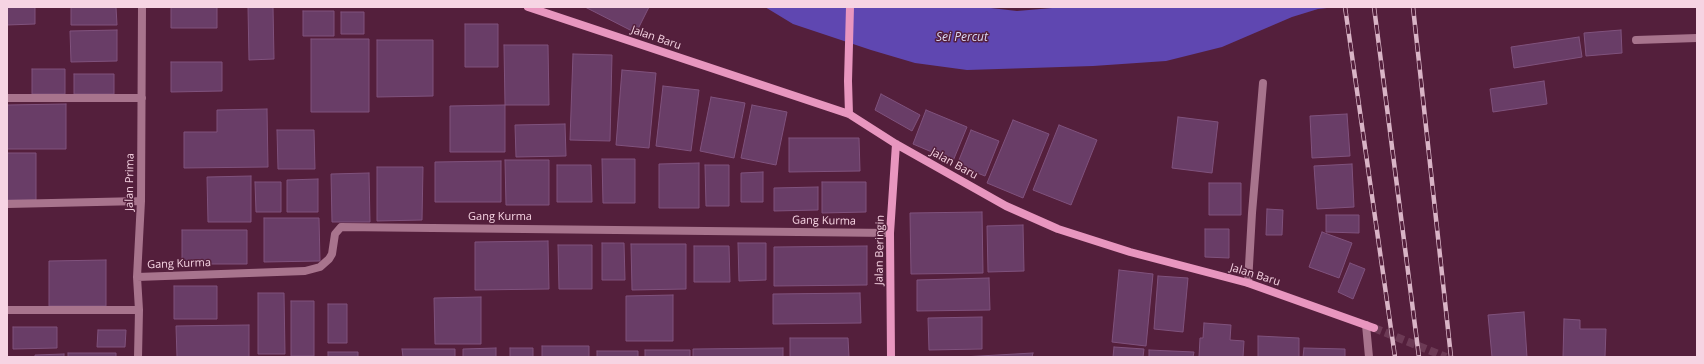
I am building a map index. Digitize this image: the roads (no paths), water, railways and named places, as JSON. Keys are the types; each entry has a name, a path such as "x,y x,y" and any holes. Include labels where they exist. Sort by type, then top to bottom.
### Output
{"main road":[{"name":"Jalan Baru","path":"528,7 850,114 896,144 1006,206 1058,229 1130,252 1248,283 1374,328"},
{"path":"850,7 848,81 850,114"},
{"name":"Jalan Beringin","path":"891,357 890,233 896,144"}],"street":[{"name":"Jalan Prima","path":"138,357 139,310 137,277 141,201 142,7"},
{"path":"1636,40 1697,38"},
{"path":"1248,283 1252,213 1263,83"},
{"path":"7,98 142,98"},
{"path":"7,204 141,201"},
{"name":"Gang Kurma","path":"137,277 305,271 320,267 329,259 332,254 335,234 341,227 890,233"},
{"path":"7,310 139,310"},
{"path":"1366,325 1369,357"}],"water":[{"name":"Sei Percut","path":"765,7 982,7 1017,11 1064,7 1336,7 1318,9 1292,17 1222,47 1166,61 1093,66 967,70 915,63 871,50 793,24"}],"tunnel":[{"path":"1374,328 1446,357"}],"railway":[{"path":"1345,7 1395,357"},
{"path":"1374,7 1419,357"},
{"path":"1413,7 1451,357"}]}
